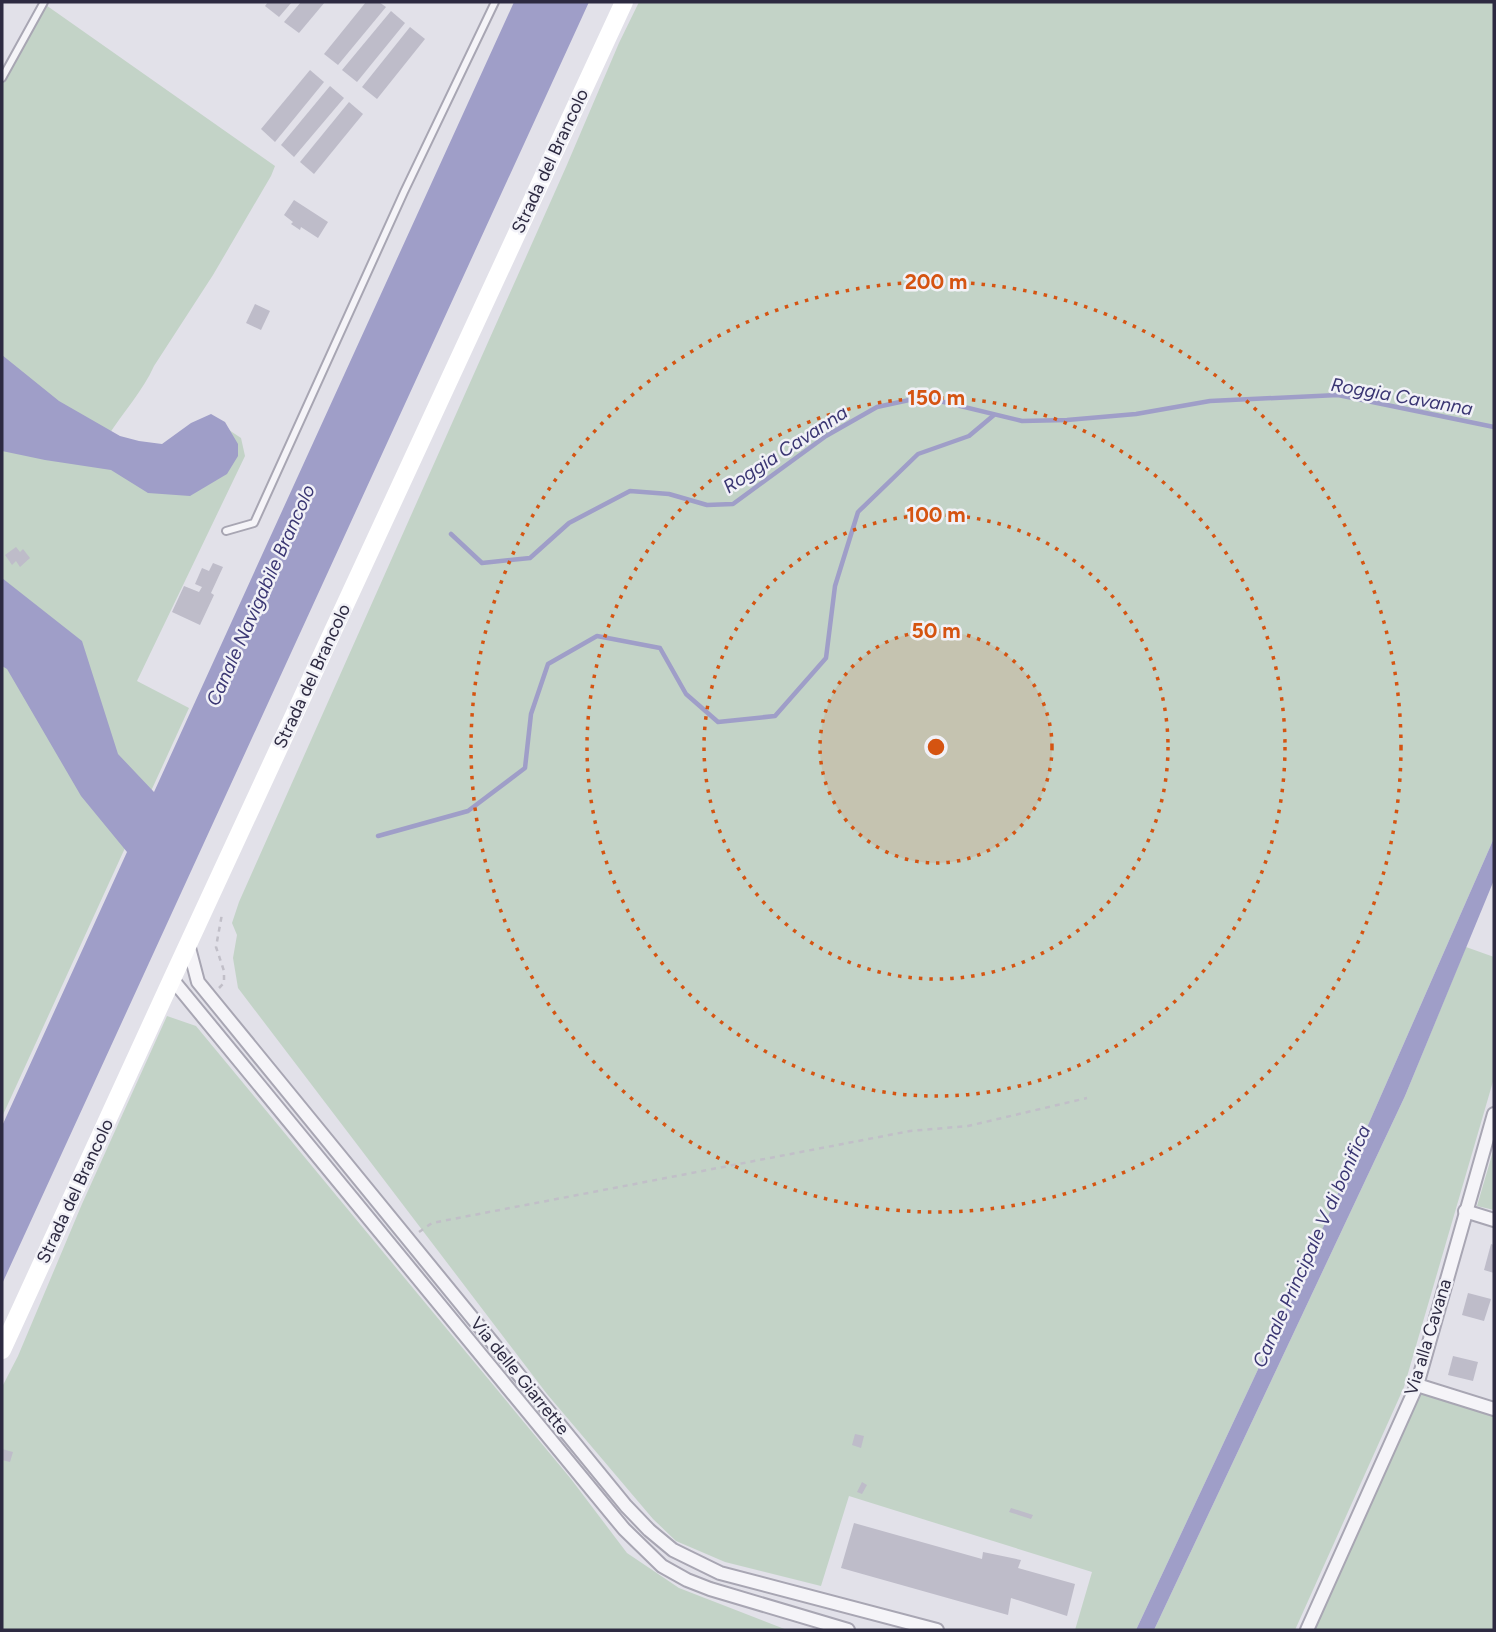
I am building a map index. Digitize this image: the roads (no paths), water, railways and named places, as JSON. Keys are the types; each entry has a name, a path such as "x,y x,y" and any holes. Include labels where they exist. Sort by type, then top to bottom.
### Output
{"street":[{"name":"Strada del Brancolo","path":"2,1350 624,2"},
{"name":"Via delle Giarrette","path":"184,952 198,982 626,1506 649,1530 673,1550 720,1573 937,1630"},
{"name":"Via delle Giarrette","path":"172,979 624,1529 662,1566 710,1589 848,1630"},
{"path":"161,1002 174,997 189,999"},
{"name":"Via alla Cavana","path":"1307,1630 1417,1385 1494,1114"},
{"path":"1465,1211 1494,1220"},
{"path":"1417,1385 1494,1409"}],"lane":[{"path":"2,78 44,2"},
{"path":"226,530 254,523 404,192 495,2"}],"water":[{"name":"Canale Navigabile Brancolo","path":"514,2 589,2 2,1284 2,1126 127,852 81,796 7,669 2,666 2,578 82,641 118,754 154,792"},
{"path":"2,355 59,401 120,436 162,444 191,423 211,414 225,422 238,444 238,456 227,474 190,496 148,493 111,470 2,451"},
{"path":"1494,838 1494,880 1405,1096 1154,1630 1136,1630 1304,1271"}],"waterway":[{"name":"Roggia Cavanna","path":"451,534 482,563 530,558 569,523 630,491 669,494 707,505 733,504 826,436 877,407 923,397 1022,421 1136,414 1210,401 1338,395 1494,427"},
{"path":"378,836 468,811 525,768 531,714 548,664 597,636 660,648 686,694 718,722 775,716 826,658 835,586 858,512 918,454 969,436 994,415"}],"water label":[{"name":"Canale Principale V di bonifica","path":"1311,1246"}]}
